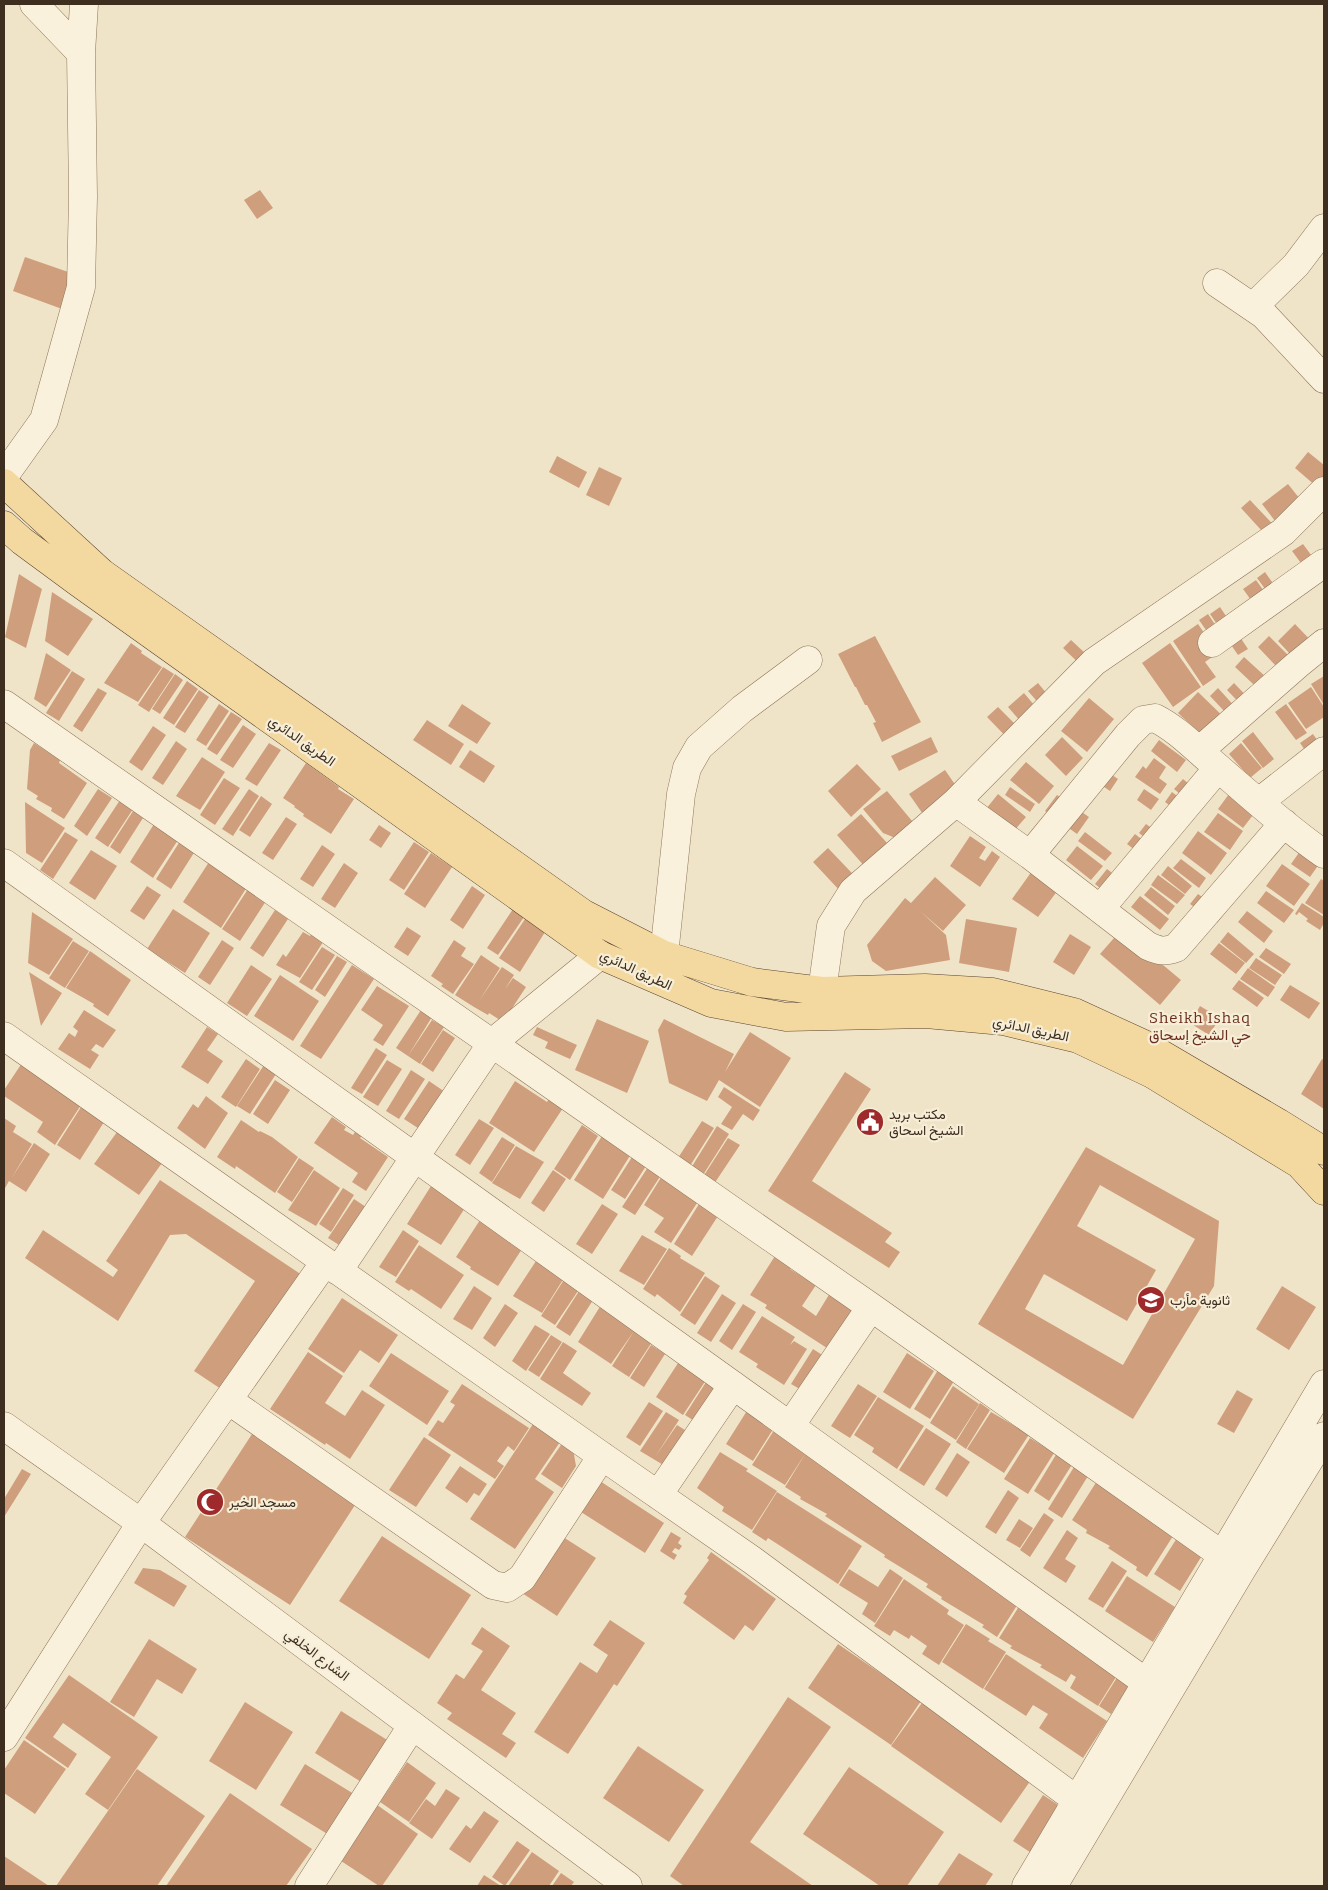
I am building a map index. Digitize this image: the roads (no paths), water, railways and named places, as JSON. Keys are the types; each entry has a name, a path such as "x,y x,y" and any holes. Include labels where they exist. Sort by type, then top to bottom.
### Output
{"main road":[{"name":"الطريق الدائري","path":"4,483 102,573 584,914 664,956 752,982 822,991 925,988 993,992 1074,1012 1146,1045 1280,1123 1324,1151"},
{"name":"الطريق الدائري","path":"10,536 600,954 711,1003 786,1017 926,1014 1003,1021 1078,1039 1152,1074 1299,1164 1324,1191"}],"street":[{"path":"34,4 81,53"},
{"path":"4,476 44,420 81,287 83,197 81,53 84,4"},
{"path":"1253,307 1296,265 1324,228"},
{"path":"1217,283 1264,315 1324,379"},
{"path":"822,991 832,926 853,891 956,802 1094,662 1283,532 1324,491"},
{"path":"1212,643 1324,563"},
{"path":"1100,909 1208,759 1297,664 1324,643"},
{"path":"664,956 681,794 687,768 699,747 742,709 808,660"},
{"path":"4,704 871,1307 1233,1563"},
{"path":"1030,855 1128,734 1143,720 1155,718 1164,723 1284,824 1324,854"},
{"path":"1259,802 1324,751"},
{"path":"956,802 1030,855 1148,946 1158,951 1166,952 1176,948 1284,824"},
{"path":"4,864 1147,1683"},
{"path":"4,1737 141,1523 228,1400 414,1157 492,1043 600,954"},
{"path":"4,1036 752,1560 1088,1806"},
{"path":"790,1426 871,1307"},
{"path":"1026,1886 1088,1806 1233,1563 1324,1384"},
{"path":"658,1495 733,1385"},
{"path":"228,1400 493,1585 507,1588 522,1578 602,1456"},
{"name":"الشارع الخلفي","path":"4,1426 141,1523 628,1886"},
{"path":"1053,1886 1088,1806 1147,1683 1324,1436"},
{"path":"309,1886 412,1726"}],"place":[{"name":"مكتب بريد الشيخ اسحاق","path":"870,1122"},
{"name":"ثانوية مأرب","path":"1151,1300"},
{"name":"مسجد الخير","path":"210,1502"}],"district":[{"name":"Sheikh Ishaq حي الشيخ إسحاق","path":"1200,1026"}]}
